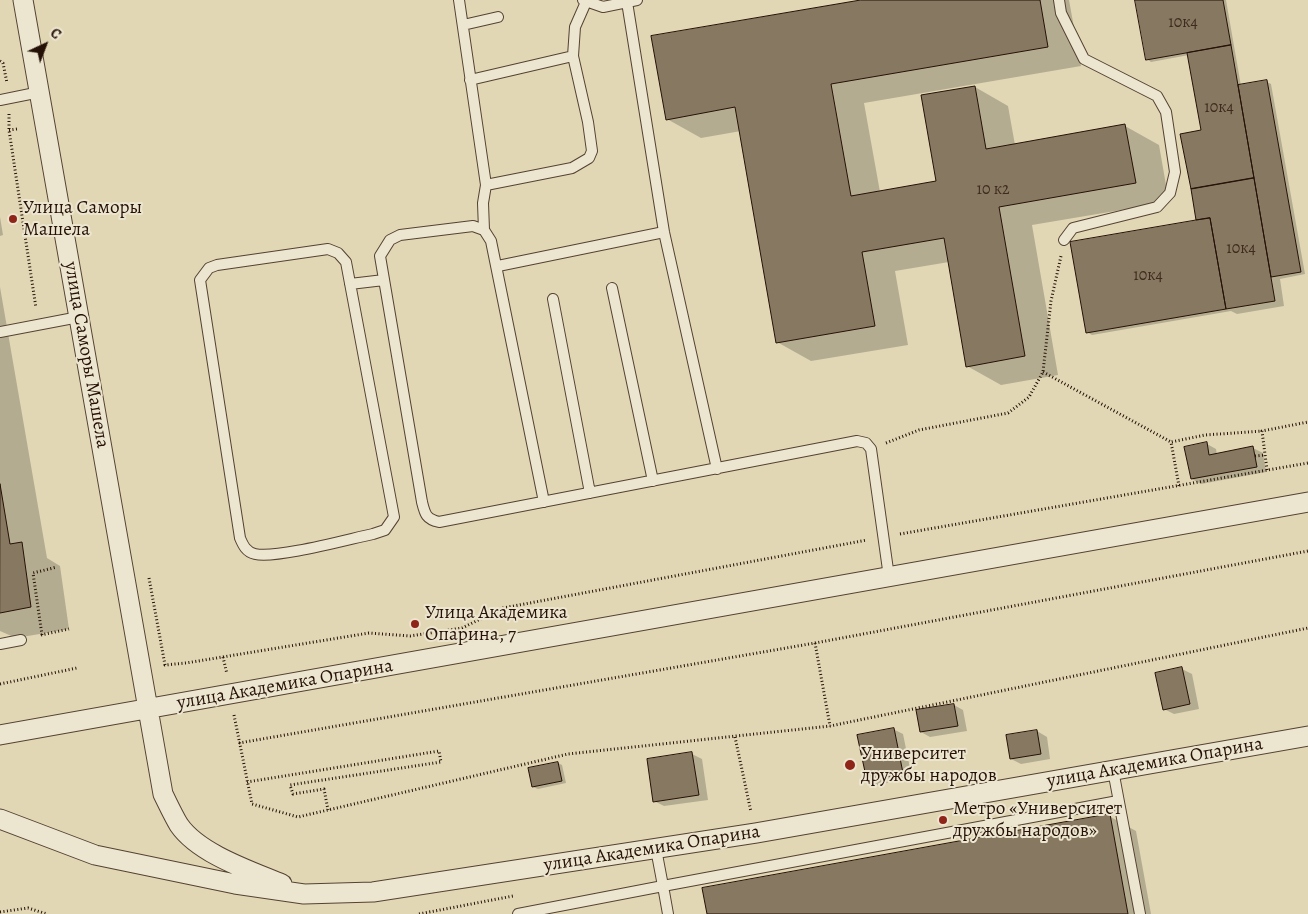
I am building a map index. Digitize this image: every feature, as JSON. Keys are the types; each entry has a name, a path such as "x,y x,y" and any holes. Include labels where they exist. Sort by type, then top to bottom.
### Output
{"street":[{"name":"улица Саморы Машела","path":"23,0 163,794 180,826 211,851 235,864 304,894"},
{"name":"улица Академика Опарина","path":"0,735 1308,502"},
{"name":"улица Академика Опарина","path":"0,819 95,856 234,884 304,894 373,892 756,833 1308,736"}],"lane":[{"path":"459,0 486,184 482,209 484,230 491,241 498,266 544,502"},
{"path":"1058,0 1060,13 1084,59 1157,96 1166,112 1175,172 1170,193 1157,207 1073,228 1064,240"},
{"path":"486,184 572,168 589,158 592,151 588,122 573,56 574,27 585,1 603,7 632,1 664,232 717,469"},
{"path":"463,25 498,17"},
{"path":"470,80 573,56"},
{"path":"5,99 40,92"},
{"path":"484,230 473,226 400,236 390,240 380,256 425,516 439,522 857,441 866,443 872,449 889,577"},
{"path":"498,266 664,232"},
{"path":"328,249 338,253 346,262 350,284 394,518 385,530 374,534 274,554 254,554 245,549 240,538 200,280 209,268 217,265 328,249"},
{"path":"350,284 384,280"},
{"path":"612,288 653,481"},
{"path":"553,299 590,493"},
{"path":"0,332 80,317"},
{"path":"0,644 21,640"},
{"path":"1112,770 1140,914"},
{"path":"518,914 1118,800"},
{"path":"656,849 668,914"}],"path":[{"path":"0,61 3,63 9,130 39,325"},
{"path":"9,130 17,129"},
{"path":"872,449 919,430 1008,413 1029,397 1043,372 1051,301 1064,240"},
{"path":"1043,372 1171,442 1204,435 1262,431 1308,422"},
{"path":"1262,431 1267,471"},
{"path":"1171,442 1179,486"},
{"path":"1255,456 1265,454"},
{"path":"165,665 369,633 410,636 462,628 503,608 884,537 1308,464"},
{"path":"239,743 815,643 1308,551"},
{"path":"42,635 32,573 57,568"},
{"path":"234,714 252,804 298,816 568,754 830,726 1308,628"},
{"path":"21,640 69,629"},
{"path":"815,643 830,726"},
{"path":"223,657 227,677"},
{"path":"0,684 77,668"},
{"path":"735,737 756,833"},
{"path":"247,782 439,751 441,762 290,785 293,794 324,789 328,810"},
{"path":"0,912 28,908 47,914"}],"building":[{"path":"861,0 1040,0 1048,47 831,84 851,196 936,181 921,95 975,86 986,149 1125,124 1136,183 999,207 1025,356 966,367 944,238 862,252 875,326 776,343 735,107 666,120 651,36"},
{"path":"1135,0 1223,0 1231,45 1146,60"},
{"path":"1231,45 1254,178 1191,189 1180,134 1201,130 1187,53"},
{"path":"1267,80 1301,272 1271,277 1238,85"},
{"path":"1254,178 1275,301 1226,309 1210,218 1196,220 1191,189"},
{"path":"1210,218 1226,309 1086,333 1070,242"},
{"path":"1207,442 1209,455 1253,446 1257,467 1191,479 1184,447"},
{"path":"0,484 10,544 22,542 31,607 0,613"},
{"path":"1182,667 1190,704 1163,710 1155,673"},
{"path":"954,704 958,726 920,732 916,710"},
{"path":"894,728 903,773 867,781 857,735"},
{"path":"1037,730 1041,754 1010,759 1006,735"},
{"path":"692,752 699,795 653,802 647,759"},
{"path":"558,762 562,781 532,787 528,768"},
{"path":"1110,814 1128,914 707,914 702,888"}],"place":[{"name":"Улица Саморы Машела","path":"13,219"},
{"name":"Улица Академика Опарина, 7","path":"415,624"},
{"name":"Университет дружбы народов","path":"850,765"},
{"name":"Метро «Университет дружбы народов»","path":"943,820"}]}
